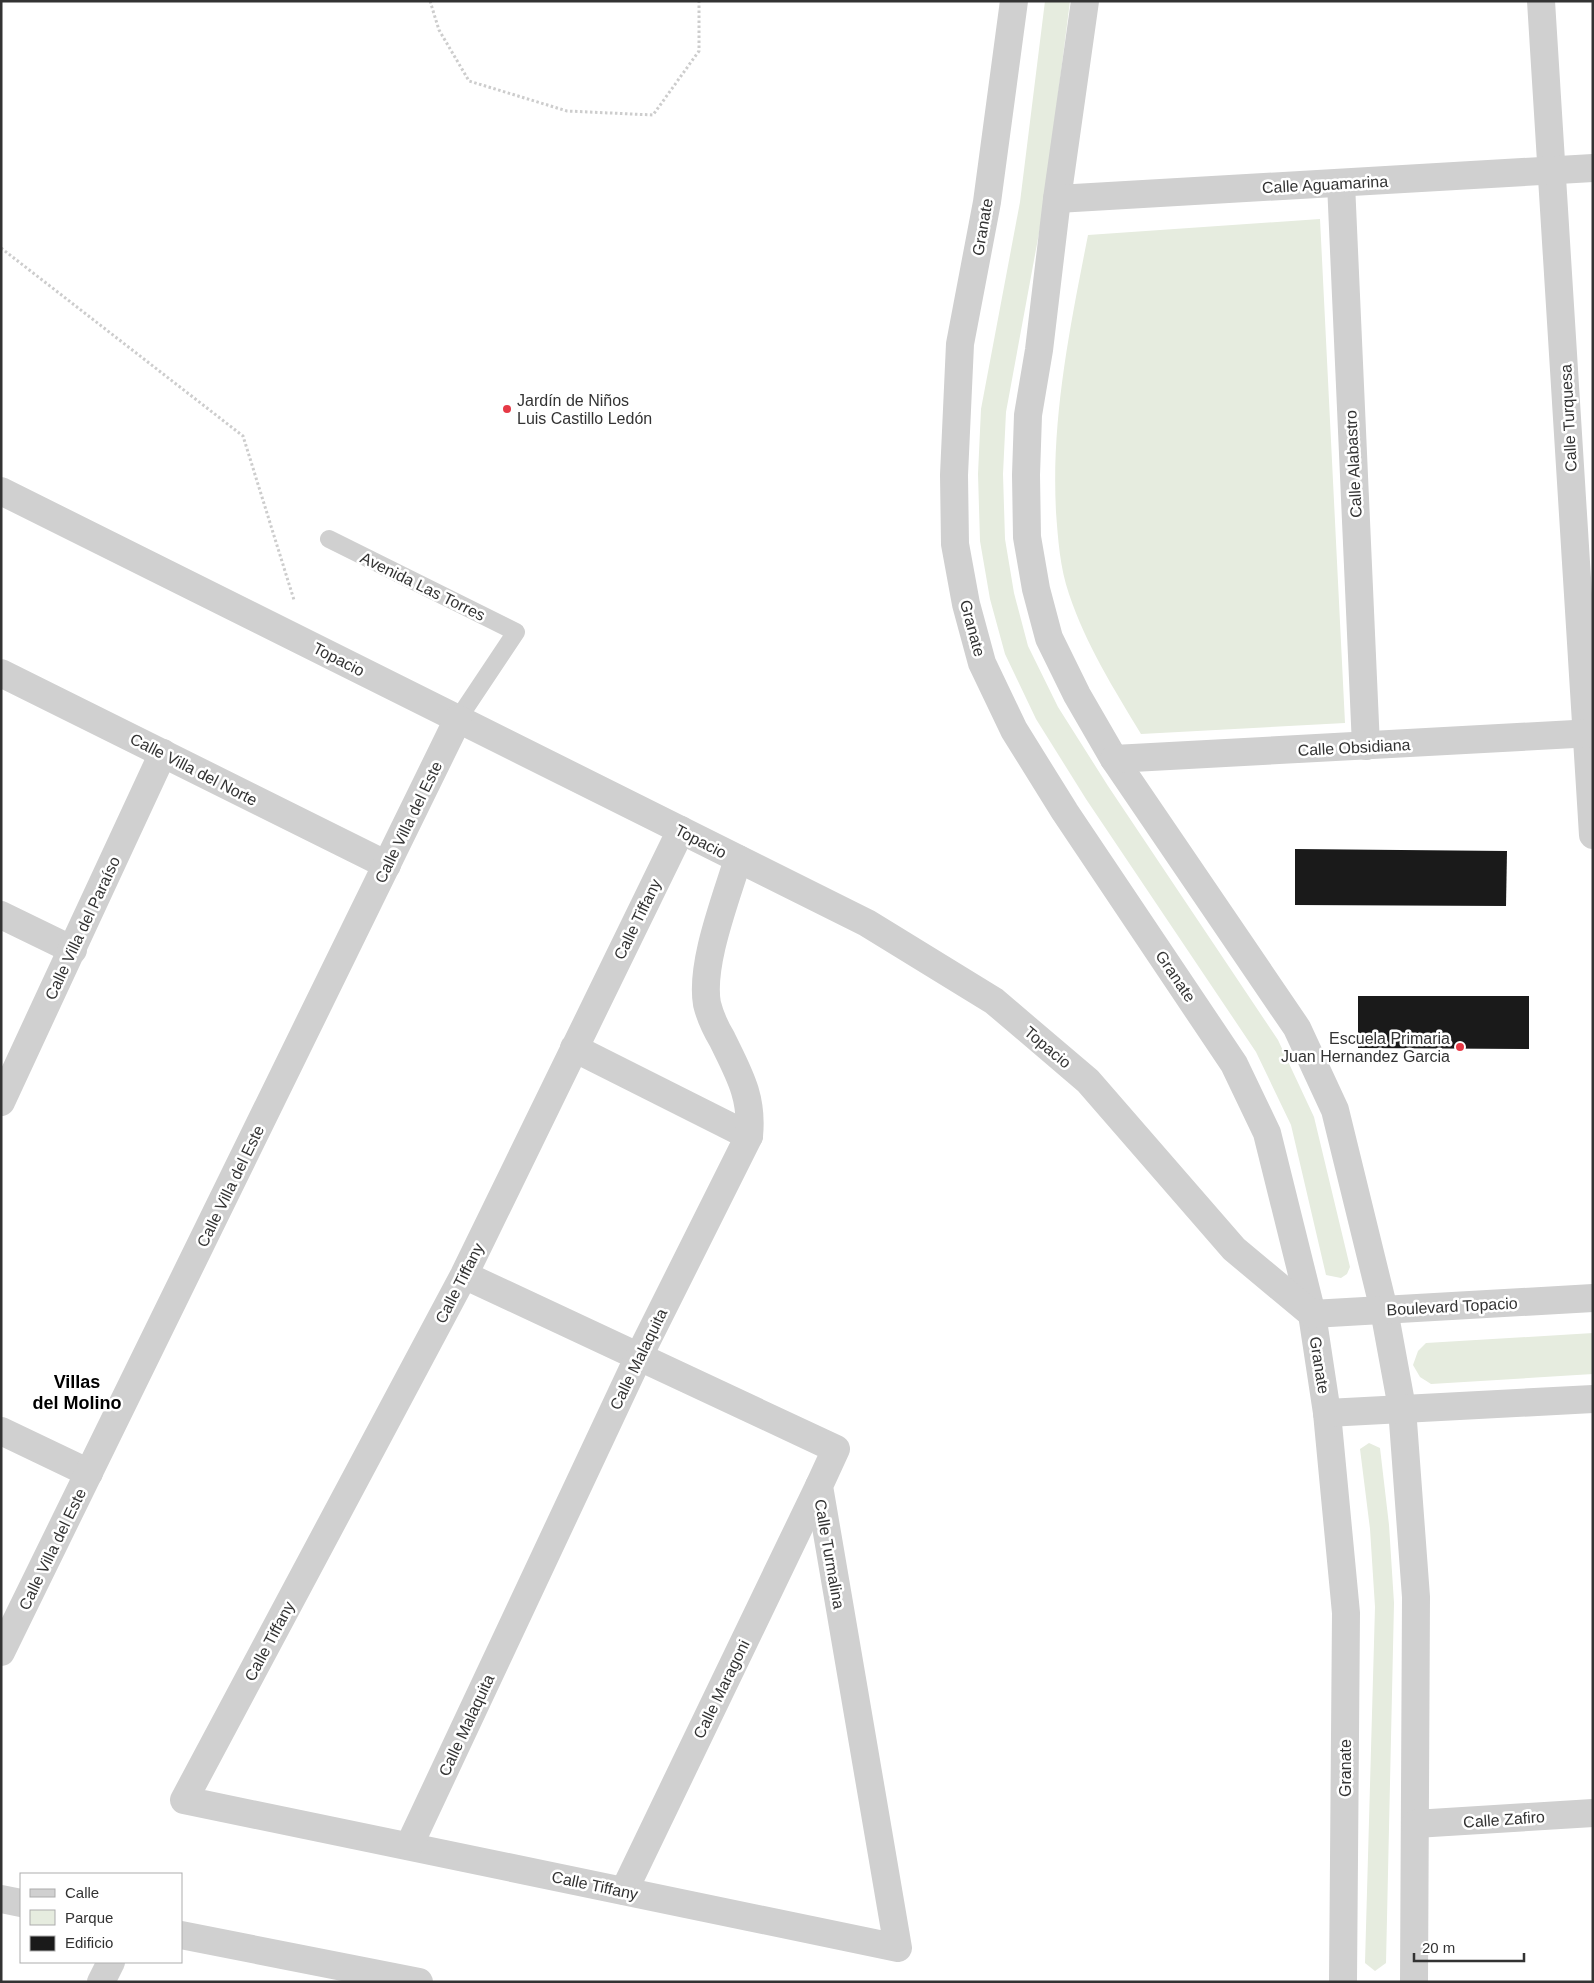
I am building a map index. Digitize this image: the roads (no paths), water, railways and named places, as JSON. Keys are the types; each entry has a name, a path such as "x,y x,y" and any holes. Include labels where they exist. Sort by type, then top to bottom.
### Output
{"street":[{"name":"Granate","path":"1014,1 987,202 960,344 954,474 955,544 966,604 982,663 1014,730 1065,812 1234,1064 1267,1133 1312,1314 1327,1413 1346,1613 1343,1982"},
{"path":"1085,1 1057,199 1039,350 1028,415 1026,475 1028,537 1036,589 1049,638 1077,695 1114,759 1296,1028 1335,1110 1384,1310 1402,1408 1416,1597 1414,1982"},
{"name":"Calle Turquesa","path":"1541,1 1590,733 1593,836"},
{"name":"Calle Aguamarina","path":"1057,199 1593,168"},
{"name":"Calle Alabastro","path":"1341,183 1366,746"},
{"name":"Topacio","path":"1,491 867,924 994,1001 1088,1081 1234,1249 1312,1314"},
{"name":"Calle Villa del Norte","path":"1,672 387,865"},
{"name":"Calle Villa del Este","path":"1,1652 458,719"},
{"name":"Calle Obsidiana","path":"1114,759 1590,733"},
{"name":"Calle Villa del Paraíso","path":"1,1102 73,950 162,753"},
{"name":"Calle Tiffany","path":"681,830 464,1275 184,1800 898,1948"},
{"name":"Calle Malaquita","path":"409,1846 639,1356 749,1136 751,1116 746,1089 716,1028 708,1005 706,977 738,859"},
{"path":"1,916 73,950"},
{"path":"574,1048 749,1136"},
{"name":"Calle Turmalina","path":"464,1275 836,1450 818,1486 898,1948"},
{"name":"Boulevard Topacio","path":"1312,1314 1593,1298"},
{"path":"1327,1413 1593,1398"},
{"path":"1,1430 89,1473"},
{"name":"Calle Maragoni","path":"624,1891 818,1486"},
{"name":"Calle Zafiro","path":"1415,1824 1593,1813"},
{"path":"1,1899 20,1903"},
{"path":"182,1935 331,1973 419,1982"},
{"path":"101,1982 110,1963"}],"lane":[{"name":"Avenida Las Torres","path":"329,539 516,632 458,719"}],"place":[{"name":"Jardín de Niños Luis Castillo Ledón","path":"507,409"},
{"name":"Escuela Primaria Juan Hernandez Garcia","path":"1460,1047"}],"district":[{"name":"Villas del Molino","path":"77,1392"}]}
